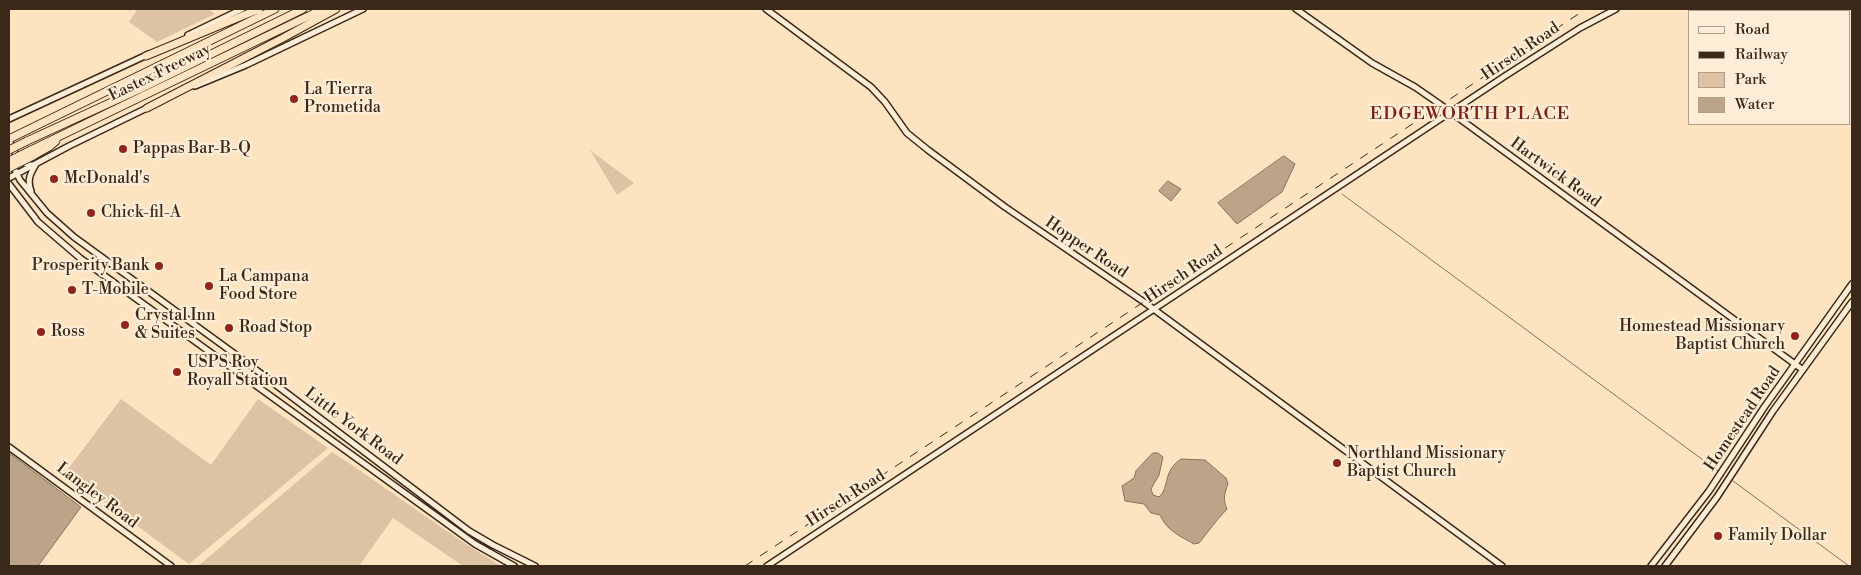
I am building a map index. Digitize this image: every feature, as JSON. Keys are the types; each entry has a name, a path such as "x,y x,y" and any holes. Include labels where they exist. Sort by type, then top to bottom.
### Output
{"highway":[{"path":"146,56 259,9"},
{"name":"Eastex Freeway","path":"9,140 275,9"},
{"path":"9,150 140,89 303,9"},
{"name":"Eastex Freeway","path":"9,159 32,153 62,136 323,9"},
{"path":"147,108 336,9"},
{"path":"9,168 32,153"}],"main road":[{"path":"9,119 146,56 242,9"},
{"path":"9,178 147,108 246,66 363,9"},
{"name":"Hopper Road","path":"766,9 871,87 886,102 907,133 928,150 1005,207 1154,310 1502,566"},
{"name":"Hartwick Road","path":"1296,9 1372,64 1415,87 1452,112 1803,370"},
{"name":"Hirsch Road","path":"767,566 1580,28 1616,9"},
{"path":"9,140 19,158 28,165 35,164"},
{"name":"Little York Road","path":"9,159 33,196 47,213 74,238 243,360 469,531 493,546 535,566"},
{"path":"33,196 28,181 35,164"},
{"name":"Little York Road","path":"9,184 38,222 80,258 475,544 514,566"},
{"path":"9,192 18,197"},
{"path":"38,222 47,213"},
{"name":"Homestead Road","path":"1652,566 1709,491 1852,284"},
{"name":"Homestead Road","path":"1665,566 1717,497 1773,411 1852,302"},
{"path":"235,370 243,360"},
{"name":"Langley Road","path":"9,446 171,566"},
{"path":"1709,491 1717,497"}],"green space":[{"path":"136,9 208,9 215,14 157,42 129,22"},
{"path":"590,150 634,183 617,195"},
{"path":"121,399 211,465 258,399 328,448 189,564 65,473"},
{"path":"332,452 458,539 501,566 463,566 393,518 359,566 198,566"}],"water":[{"path":"1284,156 1295,164 1282,192 1237,224 1218,203"},
{"path":"1168,181 1181,189 1171,201 1159,191"},
{"path":"9,453 81,507 38,566 9,566"},
{"path":"1153,453 1158,453 1163,457 1159,475 1151,489 1153,495 1159,497 1171,469 1181,459 1205,460 1226,478 1228,484 1225,494 1227,509 1199,543 1194,544 1174,532 1166,525 1160,515 1151,513 1144,504 1125,501 1122,486 1134,478 1136,471"}],"waterway":[{"path":"1342,194 1718,471"},
{"path":"1733,481 1849,566"}],"railway":[{"path":"745,566 1586,9"}],"place":[{"name":"La Tierra Prometida","path":"294,99"},
{"name":"Pappas Bar-B-Q","path":"123,149"},
{"name":"McDonald's","path":"54,179"},
{"name":"Chick-fil-A","path":"91,213"},
{"name":"Prosperity Bank","path":"159,266"},
{"name":"La Campana Food Store","path":"209,286"},
{"name":"T-Mobile","path":"72,290"},
{"name":"Crystal Inn & Suites","path":"125,325"},
{"name":"Road Stop","path":"229,328"},
{"name":"Ross","path":"41,332"},
{"name":"Homestead Missionary Baptist Church","path":"1795,336"},
{"name":"USPS Roy Royall Station","path":"177,372"},
{"name":"Northland Missionary Baptist Church","path":"1337,463"},
{"name":"Family Dollar","path":"1718,536"}],"district":[{"name":"EDGEWORTH PLACE","path":"1470,115"}]}
